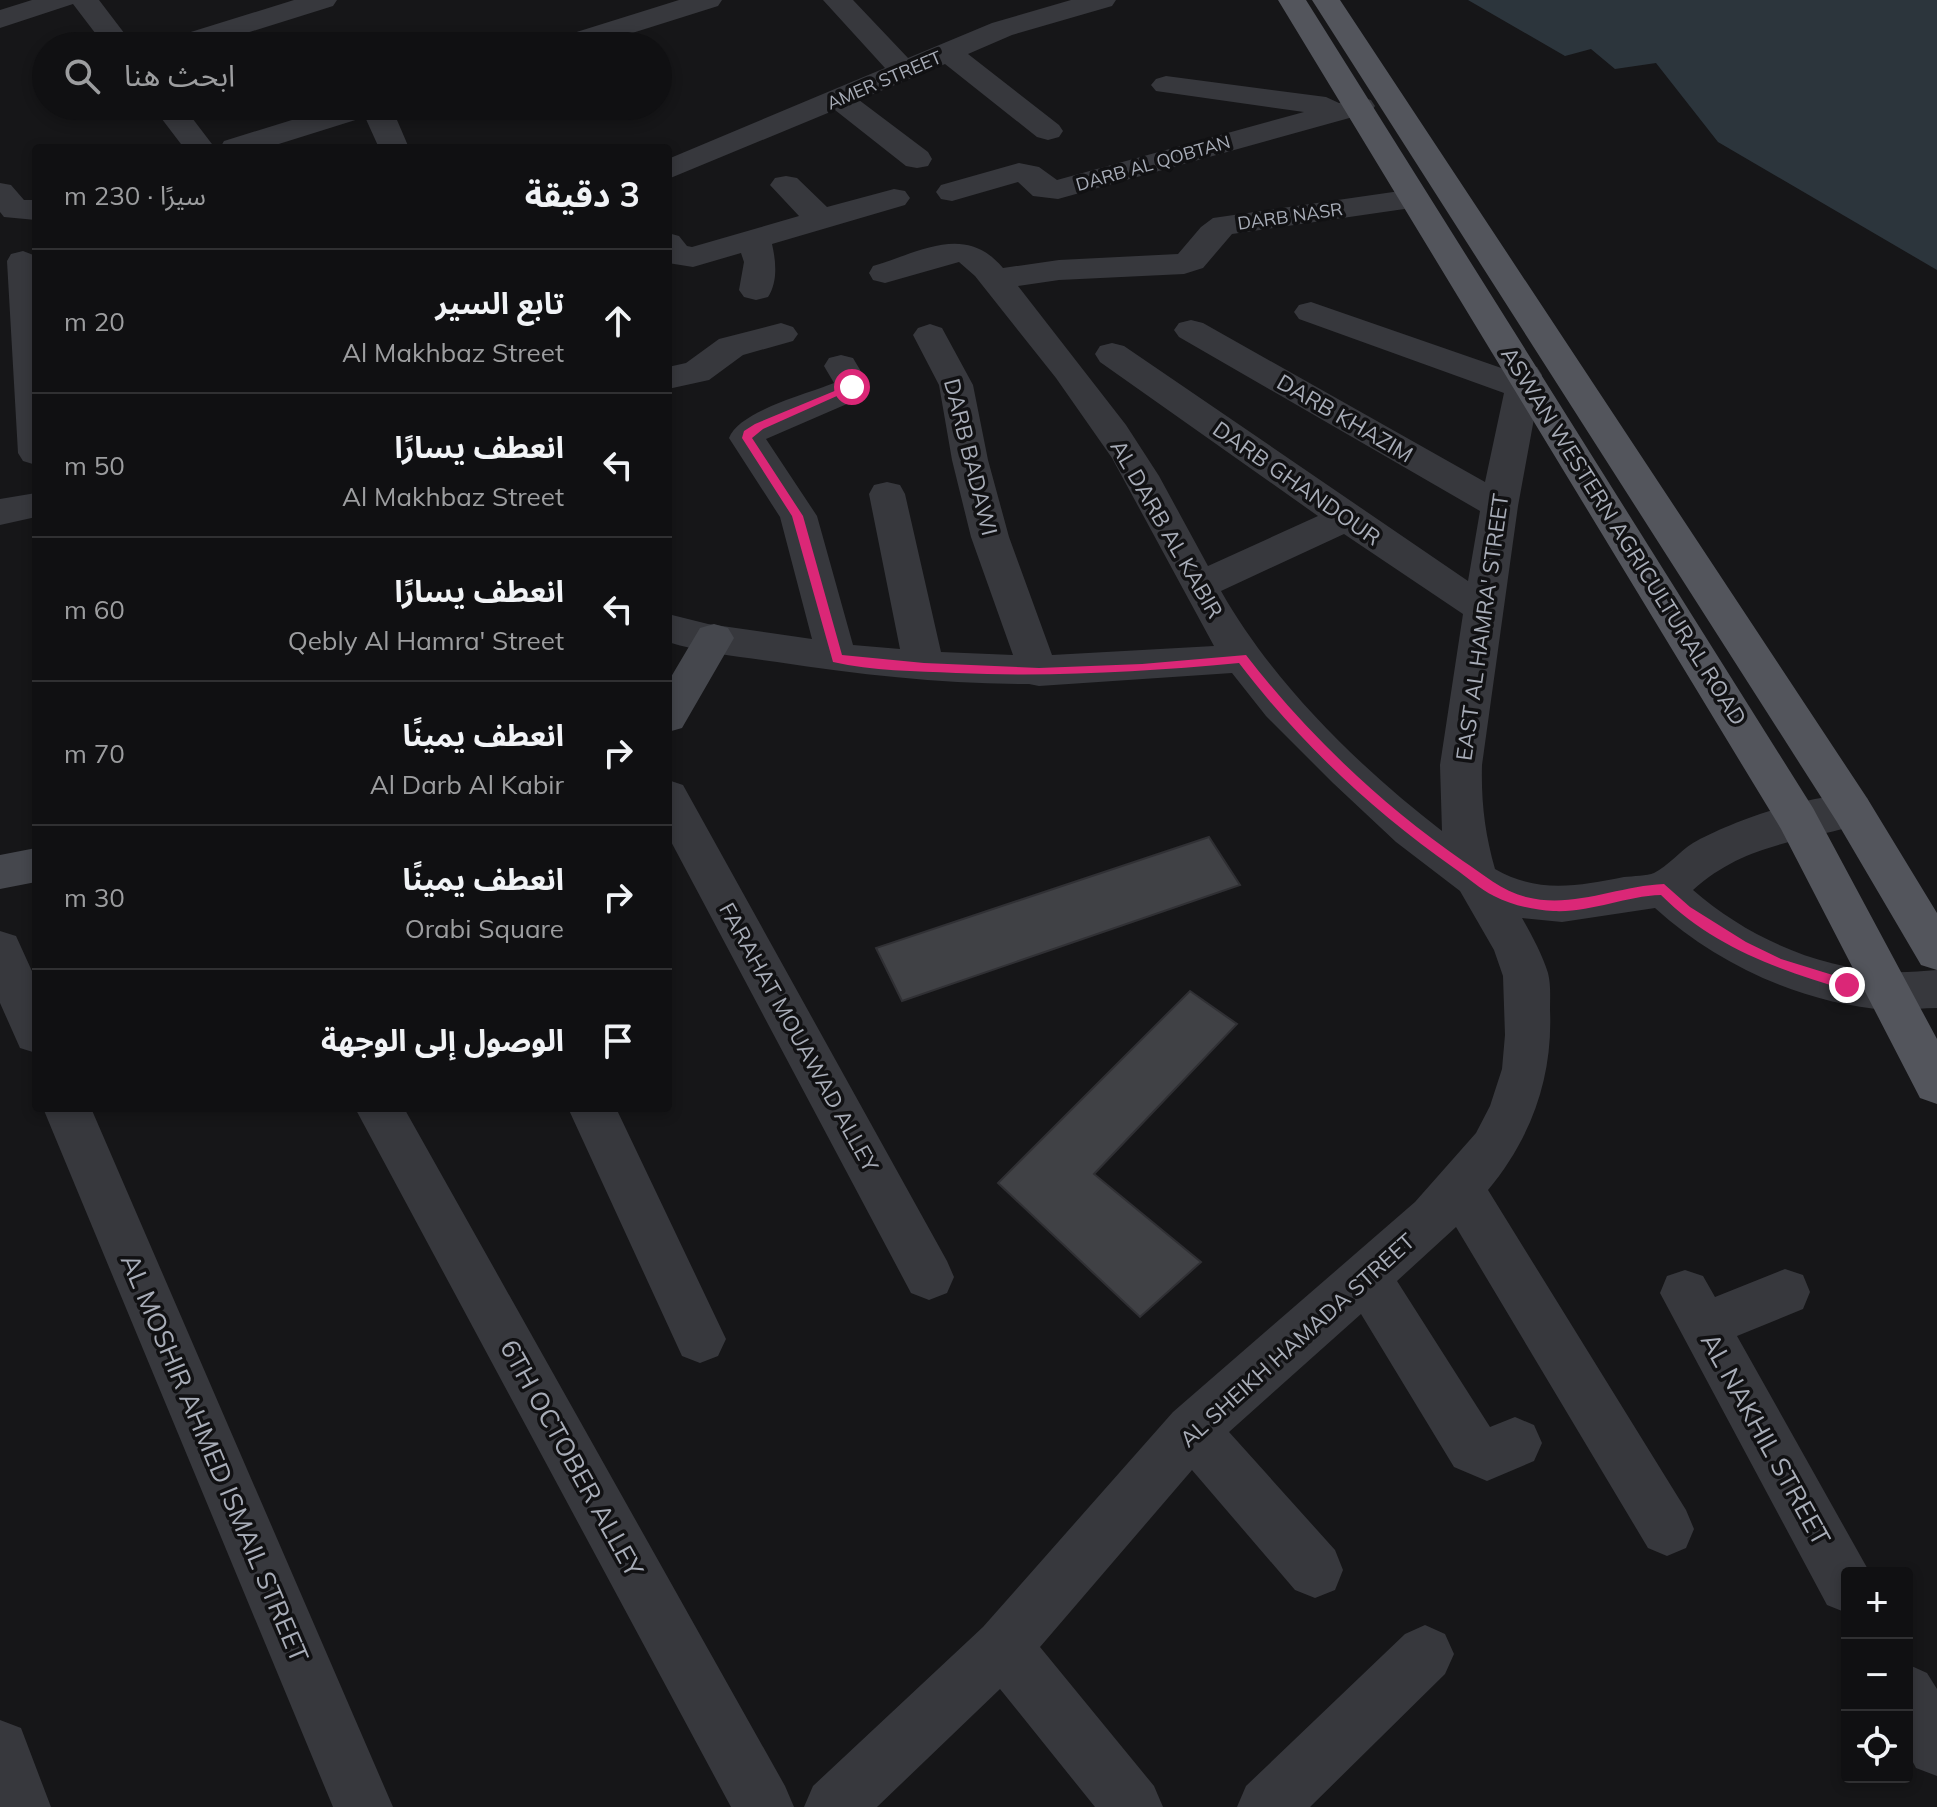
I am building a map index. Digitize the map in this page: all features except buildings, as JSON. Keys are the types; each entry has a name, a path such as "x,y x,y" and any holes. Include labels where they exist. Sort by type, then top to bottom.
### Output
{"main road":[{"name":"ASWAN WESTERN AGRICULTURAL ROAD","path":"1292,0 1352,108 1414,199 1524,382 1798,820 1937,1084"},
{"name":"ASWAN WESTERN AGRICULTURAL ROAD","path":"1326,0 1852,810 1937,952"}],"street":[{"path":"0,19 62,0"},
{"path":"84,0 109,32"},
{"path":"203,32 246,10 323,0"},
{"path":"606,32 708,0"},
{"path":"837,0 905,72"},
{"name":"AMER STREET","path":"672,168 1029,19 1102,0"},
{"path":"246,10 266,32"},
{"path":"949,53 1048,131"},
{"path":"1166,85 1352,108"},
{"path":"839,99 917,159"},
{"name":"DARB AL QOBTAN","path":"952,192 1019,172 1028,174 1044,189 1058,190 1352,108"},
{"path":"178,120 197,144"},
{"path":"252,144 317,120"},
{"path":"382,120 392,144"},
{"path":"786,185 821,219"},
{"path":"672,252 693,257 894,198"},
{"name":"DARB NASR","path":"994,279 1059,270 1184,264 1197,259 1212,232 1224,225 1414,199"},
{"path":"754,239 760,262 756,290"},
{"name":"AL DARB AL KABIR","path":"885,273 963,252 974,256 1037,332 1116,439 1140,475 1242,658 1271,696 1301,727 1410,831 1476,879 1513,898 1554,906 1580,905 1645,890 1664,890"},
{"path":"23,261 21,318 32,417"},
{"path":"1311,312 1524,382"},
{"name":"DARB KHAZIM","path":"1191,330 1499,506"},
{"path":"694,383 725,349 732,336 781,334"},
{"name":"DARB BADAWI","path":"930,335 954,378 970,460 990,537 1039,672"},
{"name":"DARB GHANDOUR","path":"1112,354 1483,609"},
{"path":"837,659 798,516 747,438 759,426 851,389 852,385 841,366"},
{"name":"EAST AL HAMRA' STREET","path":"1476,879 1464,836 1460,800 1461,765 1499,506 1524,382"},
{"path":"887,494 924,667"},
{"path":"0,512 32,506"},
{"path":"1200,585 1347,518"},
{"path":"672,629 837,659 924,667 1039,672 1142,668 1242,658"},
{"path":"672,710 714,638"},
{"name":"FARAHAT MOUAWAD ALLEY","path":"672,803 929,1277"},
{"path":"1852,810 1798,820 1735,839 1696,861 1664,890 1712,930 1777,964 1847,985 1887,991 1937,989"},
{"path":"0,872 32,866"},
{"name":"AL SHEIKH HAMADA STREET","path":"834,1807 1003,1647 1192,1430 1433,1218 1493,1148 1513,1109 1525,1069 1528,1035 1526,976 1515,946 1476,879"},
{"path":"0,949 32,1025"},
{"name":"AL MOSHIR AHMED ISMAIL STREET","path":"69,1112 363,1807"},
{"name":"6TH OCTOBER ALLEY","path":"381,1112 764,1807"},
{"path":"594,1112 700,1339"},
{"path":"1459,1187 1667,1529"},
{"path":"1366,1277 1473,1449 1487,1455 1515,1443"},
{"name":"AL NAKHIL STREET","path":"1785,1292 1694,1309 1841,1574"},
{"path":"1192,1430 1315,1570"},
{"path":"1003,1647 1133,1807"},
{"path":"1267,1807 1425,1654"},
{"path":"1913,1704 1937,1747"},
{"path":"0,1749 21,1807"}],"shaded area":[{"path":"1468,0 1937,0 1937,270 1718,142 1656,63 1615,69 1591,49 1565,56"}],"route":[{"path":"852,387 759,426 747,438 798,516 837,659 1039,672 1142,668 1242,658 1271,696 1301,727 1410,831 1500,893 1525,902 1554,906 1580,905 1645,890 1664,890 1712,930 1741,946 1777,964 1847,985"}]}
